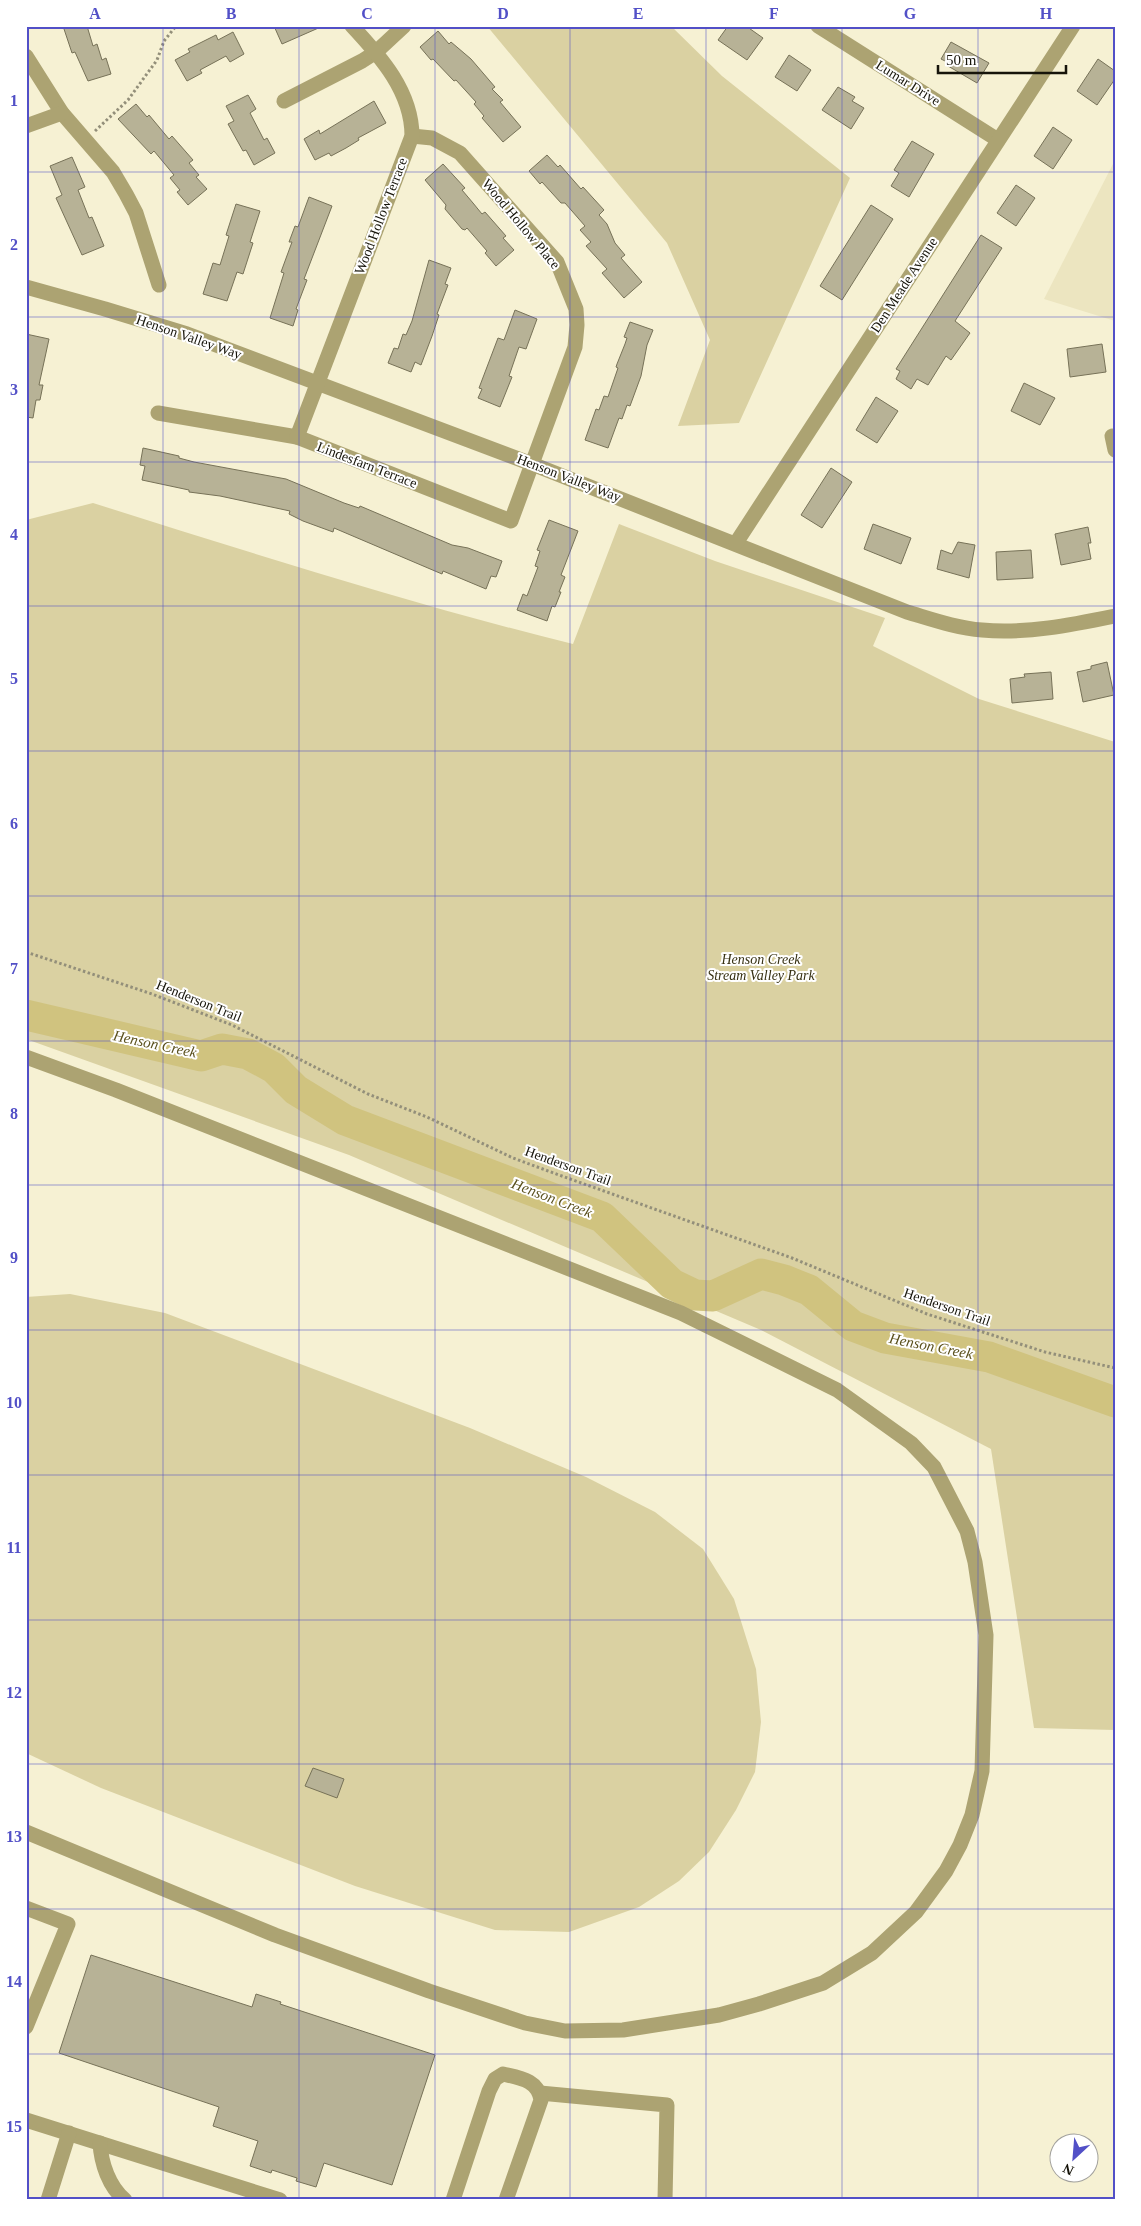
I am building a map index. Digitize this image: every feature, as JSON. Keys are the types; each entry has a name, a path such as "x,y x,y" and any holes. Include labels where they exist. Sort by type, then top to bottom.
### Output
{"street":[{"path":"352,26 376,52"},
{"path":"284,102 354,66 376,52 404,26"},
{"name":"Lumar Drive","path":"818,26 998,140"},
{"name":"Den Meade Avenue","path":"736,543 1073,26"},
{"name":"Wood Hollow Terrace","path":"297,437 412,136 412,119 402,92 376,52"},
{"path":"26,56 62,113 113,172 136,213 160,285"},
{"path":"26,126 62,113"},
{"name":"Wood Hollow Place","path":"412,136 432,138 460,153 557,262 570,291 576,309 577,325 574,347 532,464"},
{"name":"Henson Valley Way","path":"26,287 187,334 532,464 736,543 890,606 930,619 961,626 993,630 1025,630 1060,628 1115,616"},
{"name":"Lindesfarn Terrace","path":"158,413 297,437 511,521 532,464"},
{"path":"26,1057 125,1093 682,1313 837,1390 911,1443 934,1467 967,1531 975,1562 986,1635 982,1771 972,1815 960,1845 946,1871 916,1912 872,1953 849,1969 824,1983 719,2015 668,2024 596,2031 565,2031 526,2023 429,1991 275,1935 26,1832"},
{"path":"26,1908 68,1924 26,2027"},
{"path":"453,2200 495,2079 504,2074 536,2085 541,2100 506,2200"},
{"path":"540,2093 667,2105 666,2200"},
{"path":"26,2120 280,2200"},
{"path":"48,2200 69,2133"},
{"path":"100,2143 101,2160 118,2198"}],"path":[{"path":"86,140 128,100 157,60 164,41 176,26"},
{"name":"Henderson Trail","path":"26,952 162,997 232,1025 368,1094 426,1117 513,1158 792,1258 927,1314 1045,1352 1115,1368"}],"shaded area":[{"path":"1115,160 1115,321 1044,299"}],"green space":[{"path":"487,26 671,26 722,76 850,178 739,423 678,426 710,340 667,243"},
{"name":"Henson Creek Stream Valley Park","path":"93,503 392,595 573,644 619,524 715,561 885,618 873,646 979,699 1115,742 1115,1730 1034,1728 991,1449 761,1330 349,1155 26,1039 26,520"},
{"path":"70,1294 165,1313 470,1428 586,1477 655,1512 703,1549 734,1599 756,1669 761,1722 755,1772 736,1810 709,1852 679,1881 639,1907 569,1932 495,1930 355,1886 101,1788 26,1753 26,1297"}],"building":[{"path":"63,26 87,26 93,46 97,44 102,60 106,58 111,74 88,81 75,52 72,53"},
{"path":"274,26 323,26 282,44"},
{"path":"728,26 746,26 763,38 747,60 718,40"},
{"path":"438,31 449,44 451,42 471,59 495,87 492,89 503,100 500,102 521,127 503,142 482,118 484,116 474,104 476,102 456,80 454,81 433,59 431,60 420,47"},
{"path":"233,32 244,54 230,62 226,56 200,70 202,73 187,81 175,60 190,52 188,49 216,35 218,40"},
{"path":"951,42 989,63 977,83 948,66 949,63 941,59"},
{"path":"789,55 811,70 797,91 775,77"},
{"path":"1098,59 1115,71 1115,79 1097,105 1077,91"},
{"path":"838,87 855,97 852,101 864,108 851,129 822,110"},
{"path":"248,95 256,109 250,113 264,140 267,138 275,153 254,165 246,150 243,151 228,124 234,121 226,106"},
{"path":"374,101 386,123 358,138 359,140 331,156 329,153 315,160 304,139 319,130 320,134"},
{"path":"136,104 147,117 149,115 169,139 172,136 193,160 189,163 199,175 196,177 207,189 188,205 177,192 180,190 170,178 174,175 154,151 151,154 118,119"},
{"path":"1053,127 1072,140 1053,169 1034,156"},
{"path":"912,141 934,154 909,197 891,186 899,173 894,170"},
{"path":"547,155 558,167 560,165 581,189 583,187 604,210 599,215 607,224 615,243 625,255 621,258 642,282 624,298 602,273 607,269 586,246 591,242 580,230 585,226 565,203 561,203 529,171"},
{"path":"72,157 85,187 78,190 89,218 92,217 104,246 82,255 56,198 62,195 50,166"},
{"path":"443,164 465,188 462,190 482,214 485,212 506,236 503,238 514,250 496,266 485,253 487,251 467,228 465,230 462,229 445,209 446,205 425,180"},
{"path":"1016,185 1035,198 1016,226 997,213"},
{"path":"309,197 332,206 304,279 307,280 296,309 298,310 293,326 270,318 284,273 281,272 292,242 289,242 295,226 298,227"},
{"path":"236,204 260,211 250,242 253,243 243,274 237,272 227,301 203,294 213,263 220,265 229,236 226,235"},
{"path":"871,205 893,219 842,300 820,286"},
{"path":"981,235 1002,248 955,321 970,333 951,360 946,356 928,385 917,379 911,389 896,379 900,371 896,369"},
{"path":"429,260 451,268 445,284 448,285 437,314 439,315 421,365 415,362 411,372 388,363 394,348 398,349 403,334 406,335 412,321"},
{"path":"515,310 537,319 526,349 519,347 509,376 512,377 500,407 478,398 482,389 479,388 498,338 504,340"},
{"path":"630,322 653,330 647,345 641,376 630,406 627,405 622,419 619,418 608,448 585,440 596,409 599,410 604,396 608,397 618,368 616,367 627,338 624,337"},
{"path":"26,334 49,339 39,385 43,385 40,400 36,400 33,418 26,417"},
{"path":"1102,344 1106,372 1070,377 1067,349"},
{"path":"1024,383 1055,398 1040,425 1011,411"},
{"path":"876,397 898,411 877,443 856,430"},
{"path":"143,448 179,456 179,458 194,462 286,479 344,503 359,508 360,506 452,545 468,548 502,561 496,577 491,576 486,589 443,571 442,574 334,528 333,532 303,521 289,514 290,511 220,496 189,492 189,490 142,480 145,466 140,465"},
{"path":"831,468 852,482 822,528 801,515"},
{"path":"549,520 578,531 561,575 565,577 559,592 561,592 555,607 552,606 547,621 517,610 523,594 527,596 538,567 535,566 540,551 537,550"},
{"path":"873,524 911,538 901,564 864,549"},
{"path":"1088,527 1091,559 1061,565 1055,534"},
{"path":"958,542 975,545 969,578 937,569 941,550 952,554"},
{"path":"1031,550 1033,578 997,580 996,552"},
{"path":"1107,662 1114,695 1083,702 1077,672 1091,669 1091,666"},
{"path":"1051,672 1053,699 1012,703 1010,679 1025,677 1024,674"},
{"path":"313,1768 344,1779 337,1798 305,1786"},
{"path":"91,1955 252,2007 256,1994 281,2002 280,2004 435,2055 392,2185 324,2163 316,2187 296,2181 297,2178 272,2170 271,2173 250,2166 258,2141 213,2126 219,2107 59,2053"}],"waterway":[{"name":"Henson Creek","path":"26,1015 201,1056 222,1049 248,1054 274,1068 296,1090 345,1120 602,1217 672,1284 695,1295 713,1296 761,1274 784,1280 809,1290 853,1326 885,1338 989,1357 1115,1402"}]}
